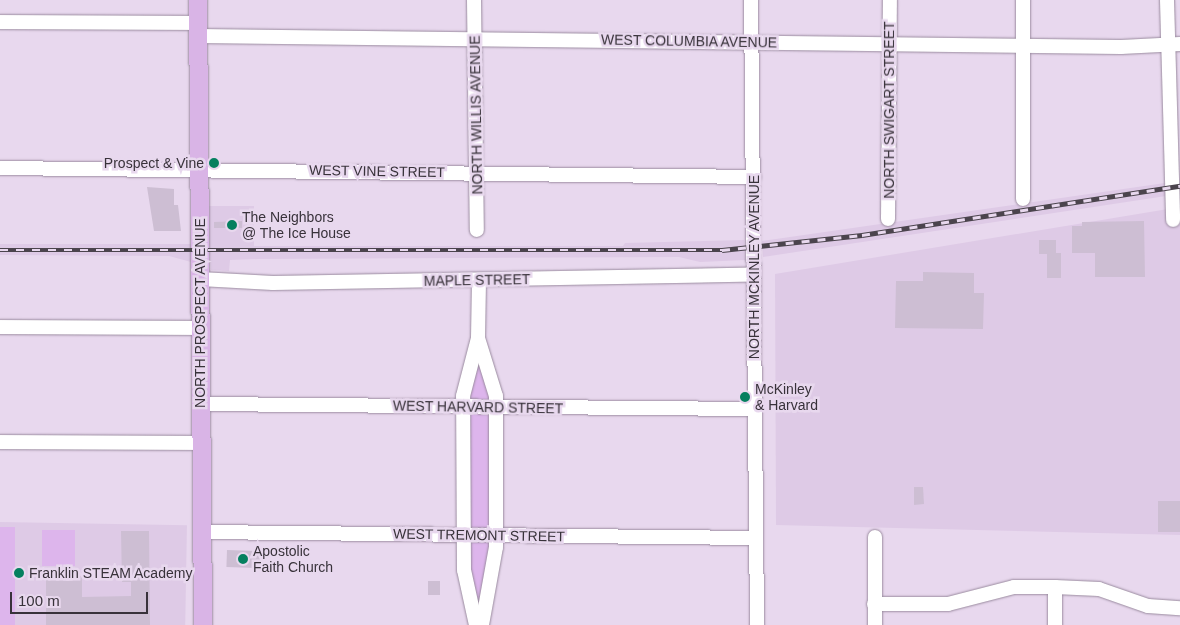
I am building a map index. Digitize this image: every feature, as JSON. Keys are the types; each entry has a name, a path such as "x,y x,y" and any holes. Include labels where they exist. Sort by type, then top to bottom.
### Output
{"main road":[{"name":"NORTH PROSPECT AVENUE","path":"198,0 203,625"}],"street":[{"name":"NORTH WILLIS AVENUE","path":"474,0 477,230"},
{"name":"NORTH MCKINLEY AVENUE","path":"751,0 757,625"},
{"name":"NORTH SWIGART STREET","path":"888,220 890,0"},
{"path":"1023,0 1023,199"},
{"path":"1167,0 1174,44 1173,220"},
{"name":"WEST COLUMBIA AVENUE","path":"0,22 475,39 1023,46 1174,44"},
{"name":"WEST VINE STREET","path":"0,168 754,177"},
{"name":"MAPLE STREET","path":"200,279 273,283 754,275"},
{"path":"476,625 466,590 463,406 469,362 478,338 479,280"},
{"path":"0,327 200,328"},
{"path":"478,338 494,384 496,407 496,535 482,625"},
{"name":"WEST HARVARD STREET","path":"201,404 755,409"},
{"path":"0,442 201,442"},
{"name":"WEST TREMONT STREET","path":"202,532 756,538"},
{"path":"875,537 875,625"},
{"path":"874,604 948,604 1014,587 1055,587 1099,589 1148,606 1180,608"},
{"path":"1055,587 1055,625"}],"shaded area":[{"path":"1165,183 1166,196 763,257 762,241"},
{"path":"207,206 254,206 254,246 623,246 625,243 744,240 745,260 700,262 679,257 258,259 230,260 229,271 211,270"},
{"path":"1180,207 1180,535 776,525 775,274"},
{"path":"0,244 191,244 191,262 169,256 0,255"},
{"path":"478,356 490,390 492,555 480,611 470,590 466,422"},
{"path":"0,522 187,525 185,625 0,625"},
{"path":"0,527 15,527 15,625 0,625"},
{"path":"42,530 75,530 75,566 42,566"}],"building":[{"path":"147,187 174,189 174,205 178,205 181,231 154,231"},
{"name":"The Neighbors @ The Ice House","path":"242,221 242,228 214,228 214,222"},
{"path":"1144,221 1145,277 1095,277 1095,253 1072,253 1072,226 1082,226 1082,222"},
{"path":"1039,240 1056,240 1056,253 1061,253 1061,278 1047,278 1047,254 1039,254"},
{"path":"923,272 974,273 974,293 984,293 983,329 895,328 896,281 923,281"},
{"path":"914,487 923,487 924,504 914,505"},
{"path":"1158,501 1180,501 1180,532 1158,532"},
{"path":"121,531 149,531 150,625 46,625 46,576 82,576 82,597 131,596 131,582 122,582"},
{"name":"Apostolic Faith Church","path":"227,550 260,551 259,568 226,567"},
{"path":"428,581 440,581 440,595 428,595"}],"railway":[{"path":"0,250 722,250 862,235 1180,186"}],"place":[{"name":"Prospect & Vine","path":"214,163"},
{"name":"The Neighbors @ The Ice House","path":"232,225"},
{"name":"McKinley & Harvard","path":"745,397"},
{"name":"Apostolic Faith Church","path":"243,559"},
{"name":"Franklin STEAM Academy","path":"19,573"}]}
